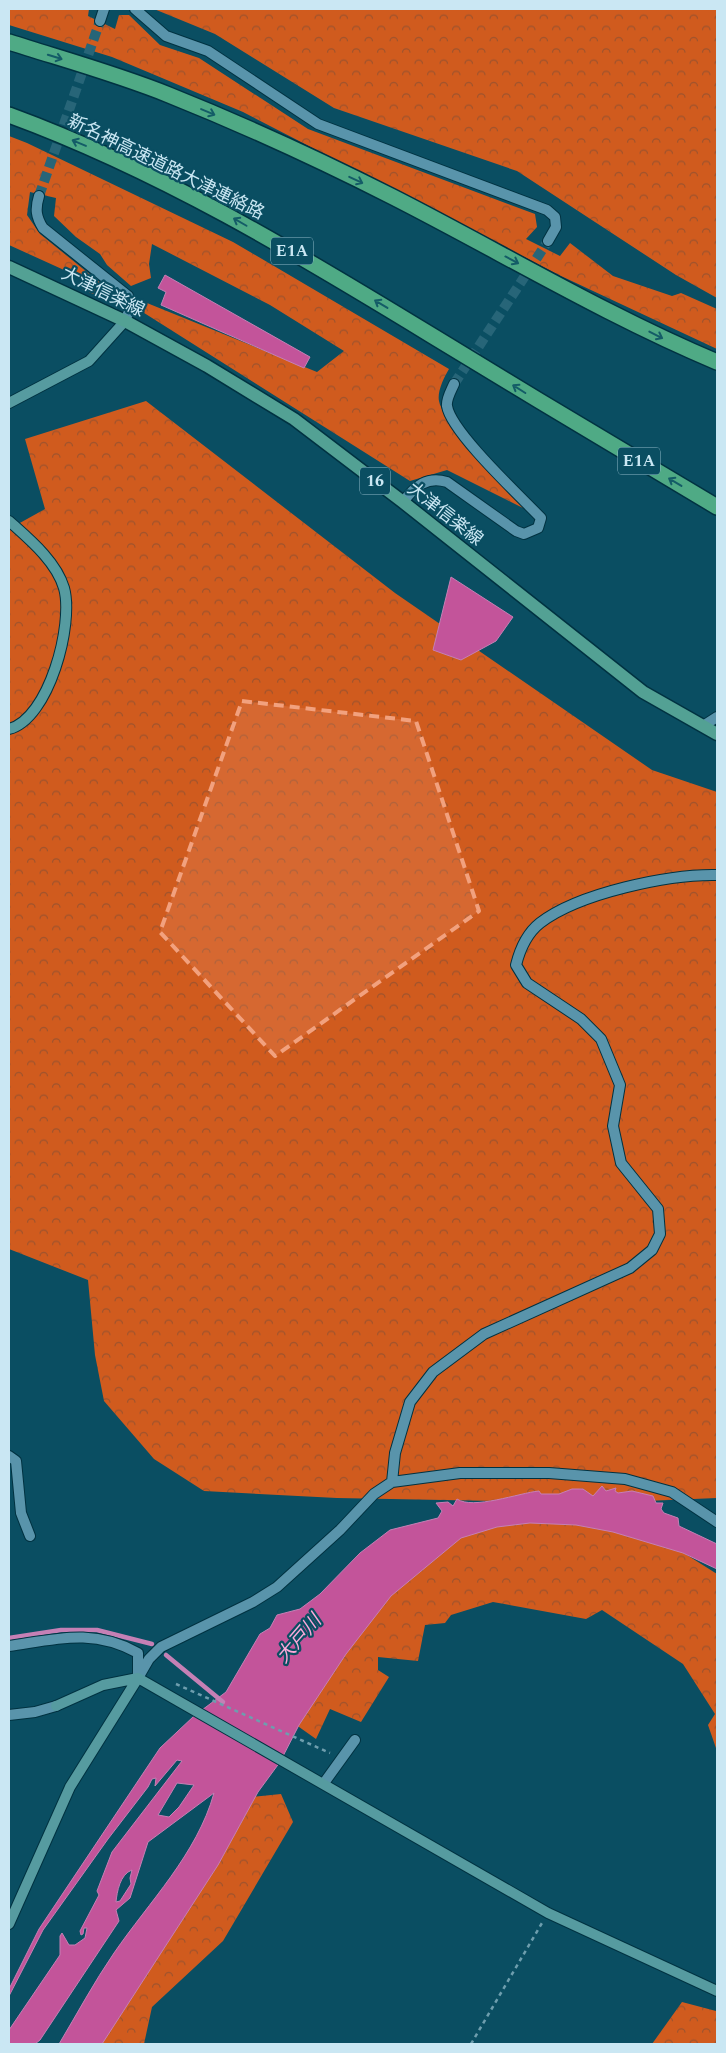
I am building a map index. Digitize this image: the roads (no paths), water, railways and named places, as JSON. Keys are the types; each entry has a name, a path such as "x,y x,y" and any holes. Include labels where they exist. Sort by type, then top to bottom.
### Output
{"highway":[{"path":"9,42 167,94 246,128 382,192 674,343 717,362"},
{"name":"新名神高速道路大津連絡路","path":"9,115 120,161 208,204 327,271 717,507"}],"main road":[{"name":"大津信楽線","path":"9,267 125,321 207,366 294,419 403,502 643,692 717,734"}],"street":[{"path":"100,21 104,9"},
{"path":"135,9 166,36 208,51 318,124 547,210 555,217 556,227 548,241"},
{"path":"9,404 89,361 125,321 131,306 128,296 43,228 37,218 36,207 39,196"},
{"path":"403,502 413,488 435,479 447,482 516,532 524,534 538,528 541,518 477,452 449,416 446,403 454,384"},
{"path":"9,521 41,552 54,569 64,587 67,607 65,631 51,682 38,704 25,718 9,729"},
{"path":"703,726 717,716"},
{"path":"392,1482 395,1453 410,1402 433,1372 484,1334 630,1268 652,1250 660,1234 658,1210 621,1162 613,1126 620,1085 601,1039 581,1019 527,983 516,965 521,945 539,924 578,903 648,882 702,875 717,875"},
{"path":"9,1456 16,1461 21,1513 30,1536"},
{"path":"9,1924 70,1787 149,1659 161,1647 253,1602 277,1587 340,1530 374,1494 392,1482 460,1473 549,1473 625,1479 672,1492 717,1522"},
{"path":"9,1646 69,1637 94,1637 113,1641 138,1653 138,1678"},
{"path":"9,1715 35,1712 56,1706 110,1682 138,1678 548,1913 717,1991"},
{"path":"324,1783 354,1740"}],"water":[{"path":"165,275 310,357 304,368 161,305 166,292 158,288"},
{"path":"451,577 513,617 496,641 461,660 433,650"},
{"name":"大戸川","path":"602,1486 606,1491 616,1488 615,1491 618,1493 632,1491 653,1496 656,1503 663,1503 661,1509 664,1513 678,1518 679,1526 717,1544 717,1569 683,1553 613,1532 576,1525 530,1523 497,1527 461,1538 391,1596 346,1654 299,1725 280,1762 258,1792 218,1865 102,2044 59,2044 107,1964 184,1857 196,1837 214,1793 148,1842 130,1898 116,1910 119,1921 40,2040 35,2044 9,2044 9,2030 60,1955 60,1936 62,1933 69,1945 75,1945 85,1938 87,1928 84,1928 81,1935 80,1931 99,1895 97,1891 112,1852 182,1761 177,1760 155,1786 156,1778 152,1779 43,1930 9,1996 9,1989 39,1929 160,1748 194,1716 226,1692 260,1634 270,1628 277,1615 300,1609 320,1594 360,1553 390,1530 438,1518 442,1511 436,1503 448,1502 453,1506 457,1499 474,1503 539,1491 541,1494 559,1494 572,1489 583,1489 593,1496","holes":["177,1783 194,1785 179,1807 169,1817 158,1815","132,1870 131,1884 120,1901 116,1902 122,1879"]}],"waterway":[{"path":"9,1638 61,1630 97,1630 152,1644"},
{"path":"166,1655 223,1702"}],"tunnel":[{"path":"39,196 100,21"},
{"path":"454,384 548,241"}]}
